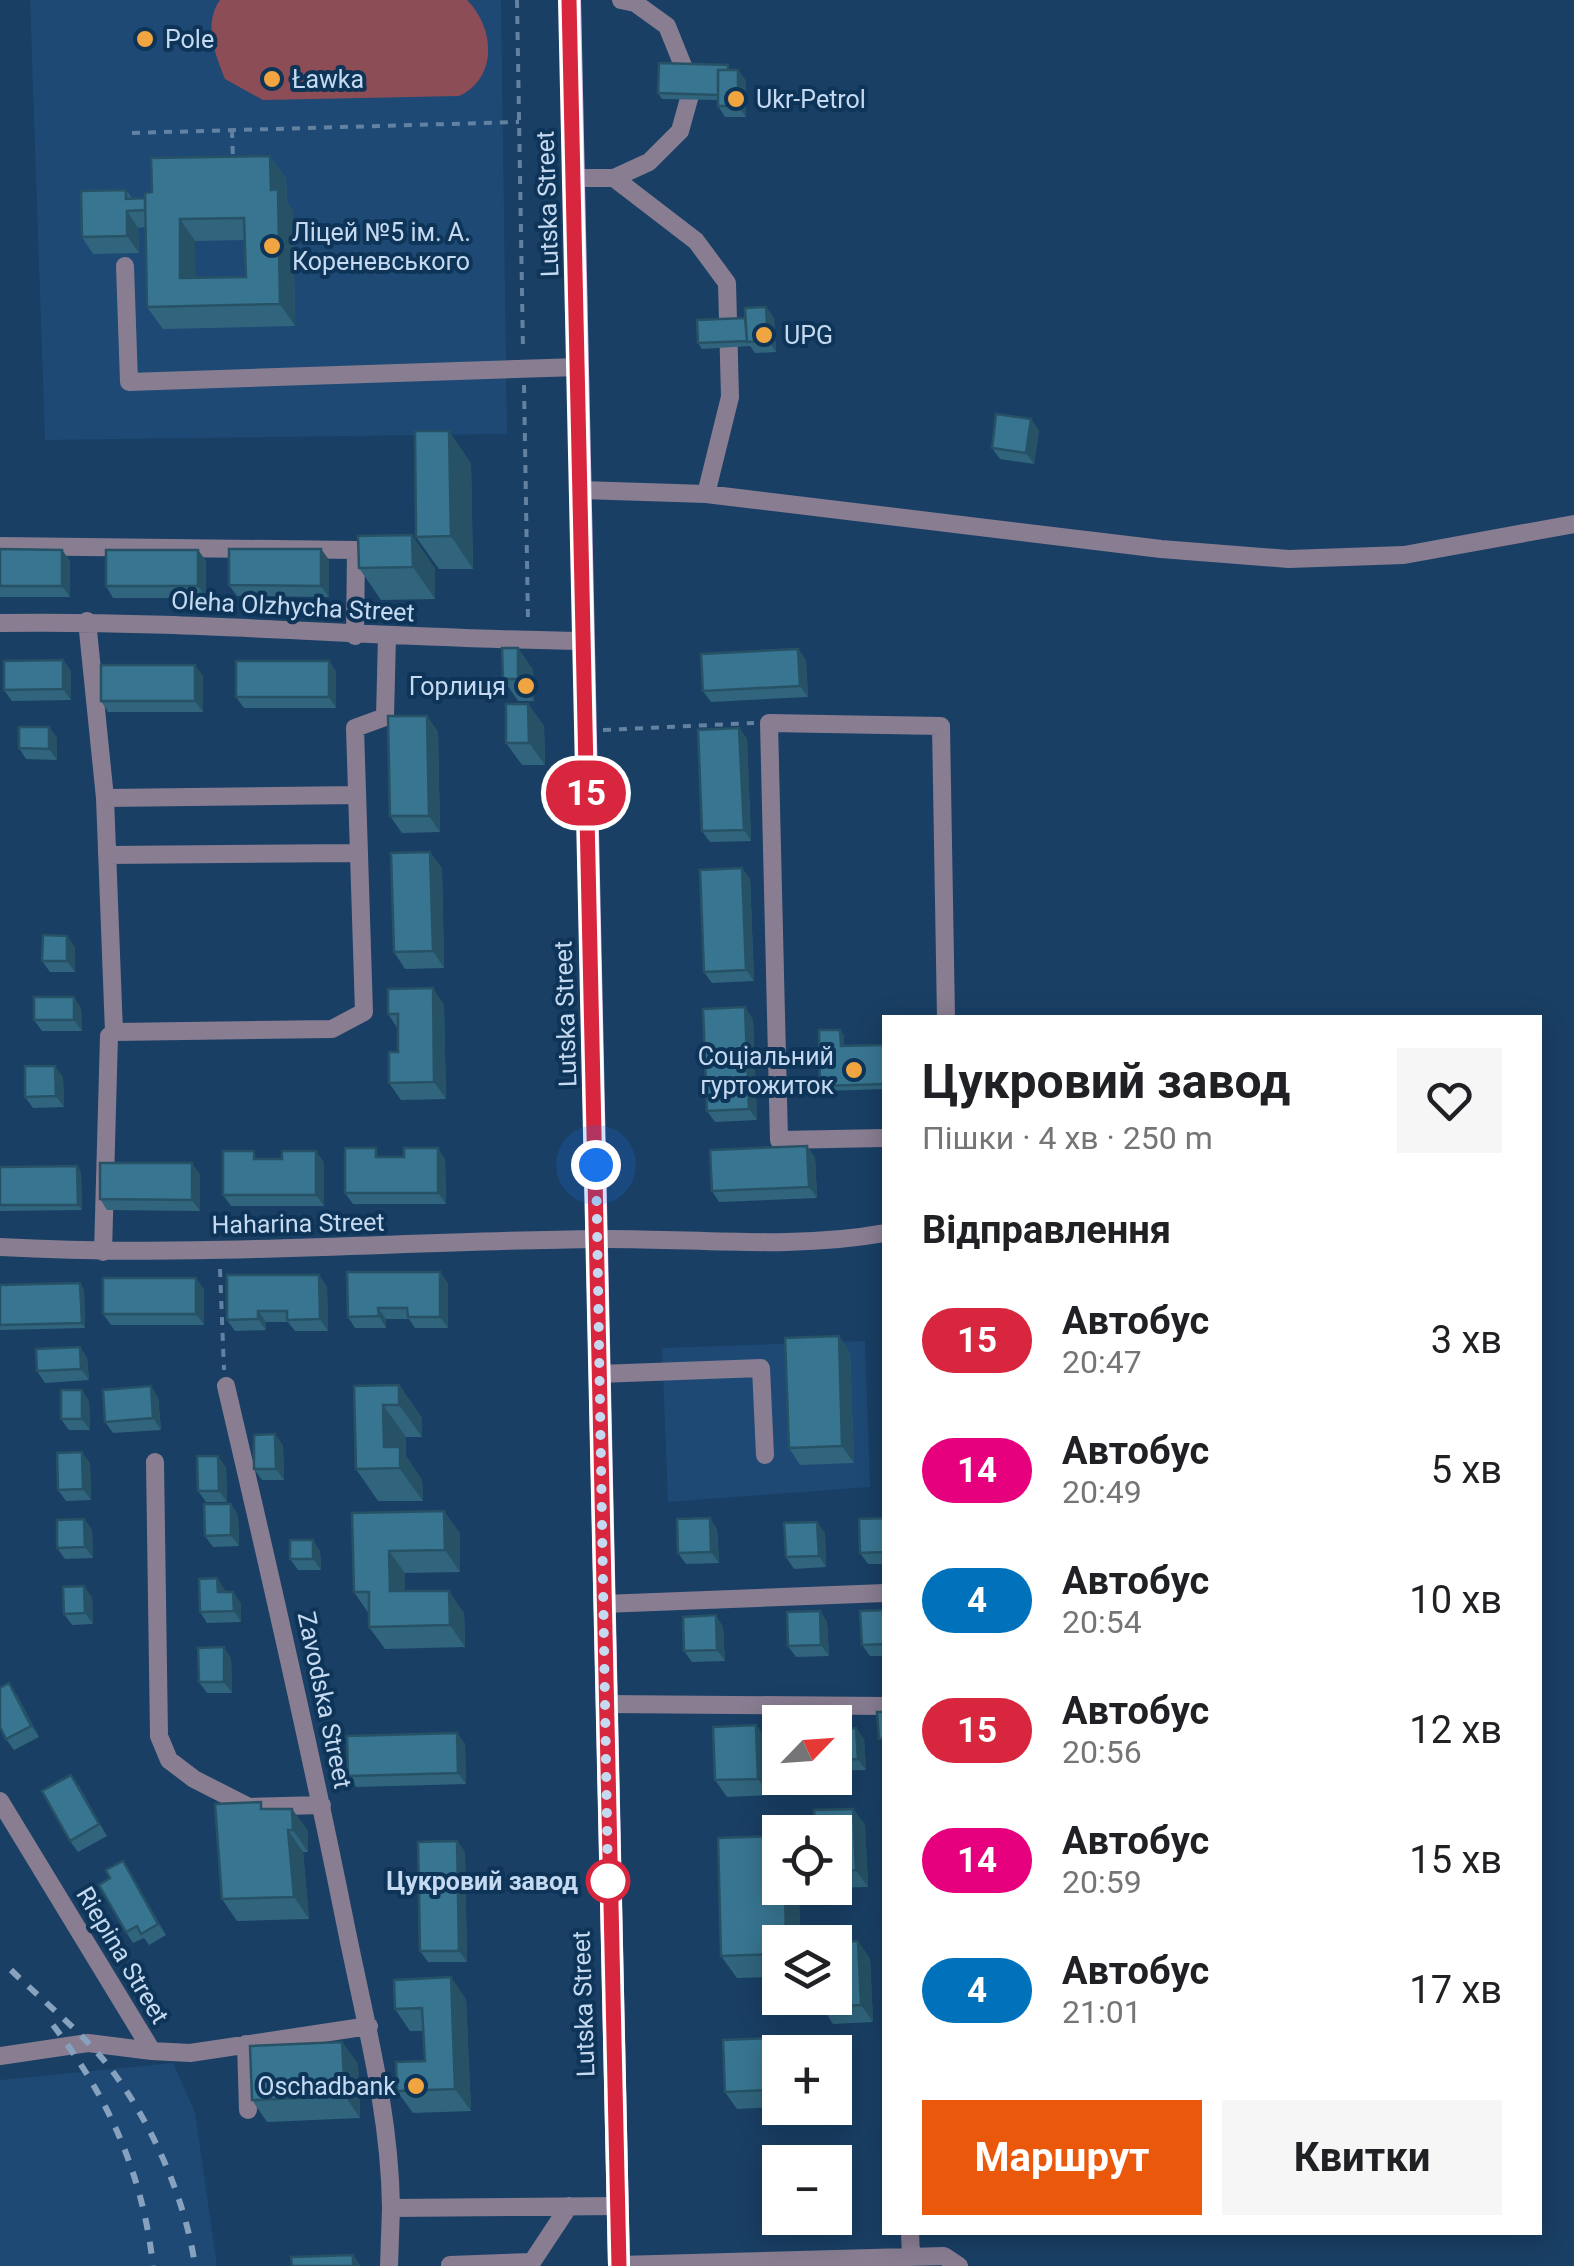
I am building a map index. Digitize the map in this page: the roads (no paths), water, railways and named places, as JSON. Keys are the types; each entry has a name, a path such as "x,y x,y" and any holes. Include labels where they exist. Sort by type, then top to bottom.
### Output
{"main road":[{"name":"Lutska Street","path":"570,0 619,2265"}],"street":[{"path":"573,178 614,178 649,162 680,131 692,88 668,26 635,3 621,0"},
{"path":"614,178 696,240 727,283 730,398 706,494"},
{"path":"125,266 130,382 579,366"},
{"path":"582,490 706,494 1161,548 1289,558 1404,555 1574,524"},
{"path":"0,546 356,550 364,545 383,545"},
{"path":"356,550 356,636"},
{"path":"88,622 106,798 114,1032 110,1036 103,1160 103,1252"},
{"name":"Oleha Olzhycha Street","path":"0,623 88,622 356,636 583,641"},
{"path":"114,1032 332,1029 364,1012 355,728 385,717 387,636"},
{"path":"882,1138 779,1140 768,723 941,726 946,1015"},
{"path":"106,798 357,795"},
{"path":"107,855 359,853"},
{"name":"Haharina Street","path":"0,1246 103,1252 598,1239 834,1242 882,1234"},
{"path":"600,1374 761,1368 765,1455"},
{"name":"Zavodska Street","path":"226,1386 369,2026 386,2118 391,2208 389,2266"},
{"path":"155,1462 159,1736 169,1760 194,1779 249,1807 322,1805"},
{"path":"603,1604 882,1592"},
{"path":"605,1704 882,1706"},
{"name":"Riepina Street","path":"0,1801 152,2051 190,2053 369,2026"},
{"path":"0,2056 88,2043 152,2051"},
{"path":"246,2044 248,2110"},
{"path":"450,2264 532,2262 570,2206"},
{"path":"391,2208 617,2206"},
{"path":"910,2235 911,2257"},
{"path":"619,2265 944,2256 959,2266"}],"railway":[{"path":"11,1970 87,2042 125,2089 153,2137 175,2188 195,2266"},
{"path":"53,2025 91,2081 120,2139 141,2200 153,2266"}],"place":[{"name":"Pole","path":"145,39"},
{"name":"Ławka","path":"272,79"},
{"name":"Ukr-Petrol","path":"736,99"},
{"name":"Ліцей №5 ім. А. Кореневського","path":"272,246"},
{"name":"UPG","path":"764,335"},
{"name":"Горлиця","path":"526,686"},
{"name":"Соціальний гуртожиток","path":"854,1070"},
{"name":"Цукровий завод","path":"608,1881"},
{"name":"Oschadbank","path":"416,2086"}]}
